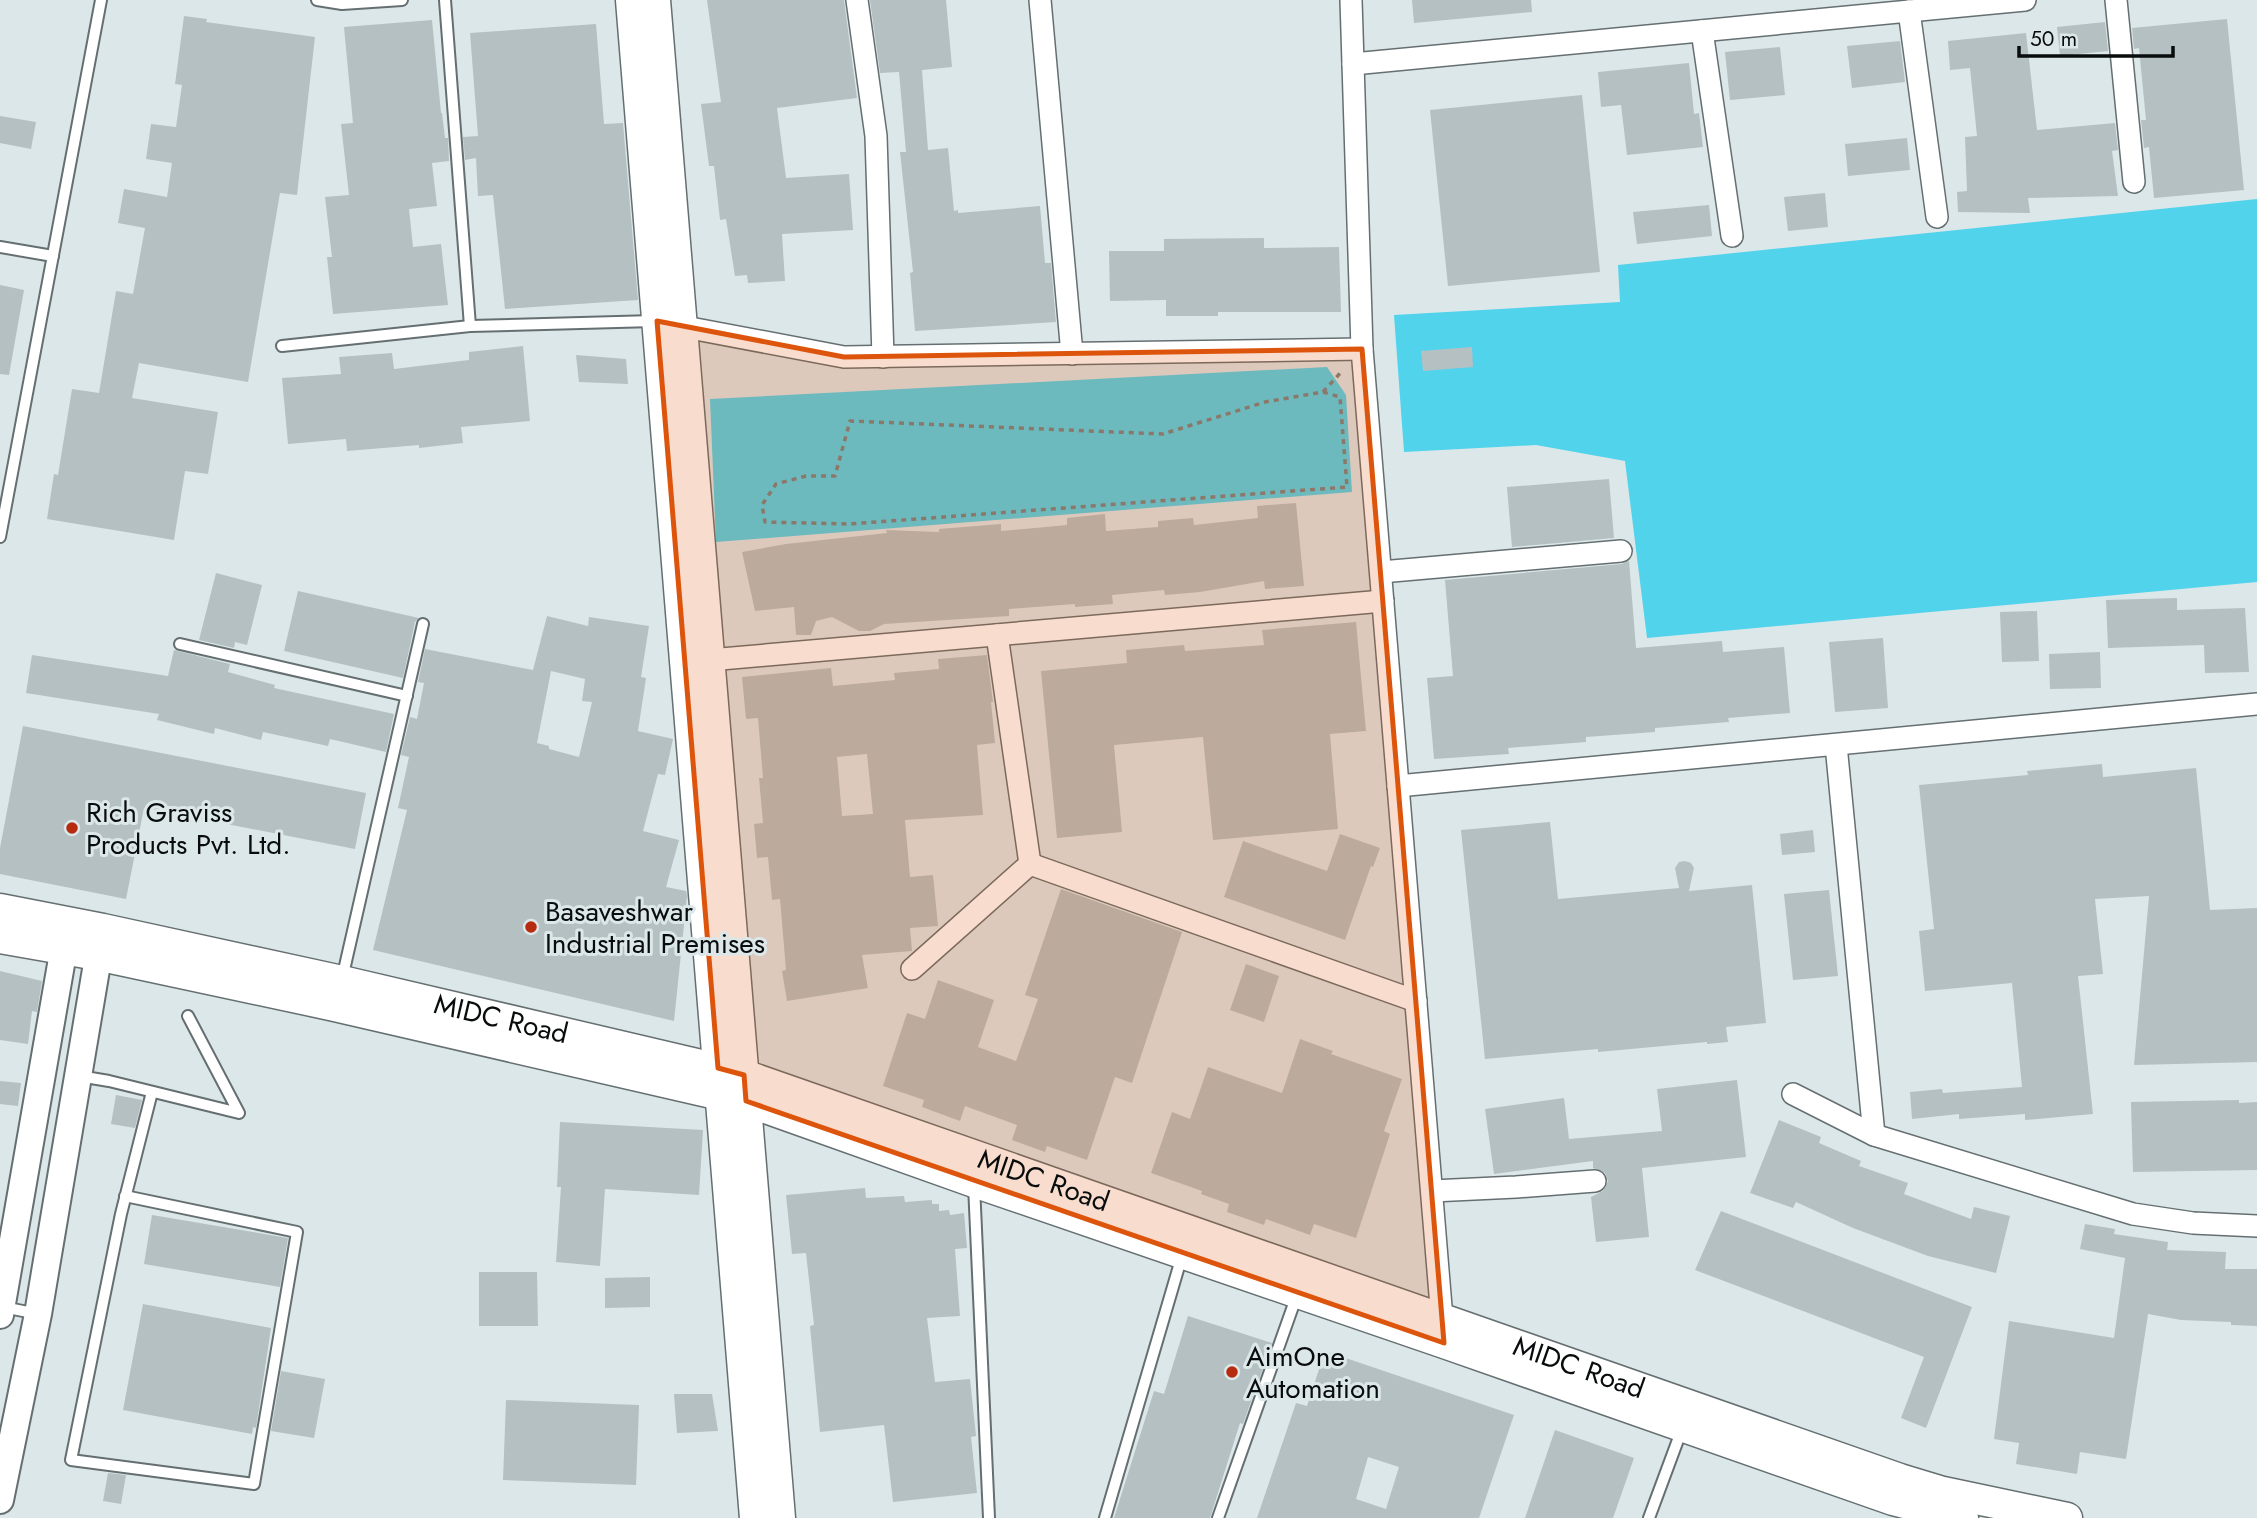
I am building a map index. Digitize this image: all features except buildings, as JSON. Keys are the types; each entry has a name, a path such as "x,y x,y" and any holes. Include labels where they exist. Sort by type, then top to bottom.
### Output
{"main road":[{"path":"631,0 670,324"},
{"path":"656,0 670,324 697,661 732,1085 780,1518"},
{"name":"MIDC Road","path":"0,909 66,936 339,993 732,1085 1687,1416 1943,1492 2067,1518"},
{"path":"0,939 66,936"},
{"path":"732,1085 755,1518"},
{"name":"MIDC Road","path":"732,1085 974,1182 1298,1293 1443,1331"},
{"name":"MIDC Road","path":"1687,1416 1893,1500 1963,1518"}],"street":[{"path":"857,0 876,136 883,357"},
{"path":"1040,0 1073,354"},
{"path":"1351,0 1362,349 1443,1331"},
{"path":"1353,64 2025,0"},
{"path":"2116,0 2134,182"},
{"path":"1909,11 1937,217"},
{"path":"1702,31 1732,236"},
{"path":"670,324 844,358 1362,349"},
{"path":"1381,572 1621,551"},
{"path":"697,661 1383,601"},
{"path":"997,635 1030,864"},
{"path":"1398,786 2257,705"},
{"path":"1836,745 1874,1135"},
{"path":"912,969 1030,864"},
{"path":"1030,864 1416,1001"},
{"path":"1,1309 66,936"},
{"path":"0,1500 38,1314 100,942"},
{"path":"1793,1094 1874,1135 2133,1214 2193,1223 2257,1226"},
{"path":"1432,1191 1595,1181"}],"lane":[{"path":"0,537 101,0"},
{"path":"317,0 342,4 401,0"},
{"path":"445,0 470,326"},
{"path":"0,247 53,256"},
{"path":"282,346 470,326 670,324"},
{"path":"339,993 423,624"},
{"path":"180,644 407,696"},
{"path":"79,1076 239,1113 188,1016"},
{"path":"125,1196 297,1232 254,1484 71,1460 125,1196 152,1092"},
{"path":"974,1182 989,1518"},
{"path":"1105,1518 1183,1254"},
{"path":"1218,1518 1298,1293"},
{"path":"1,1309 38,1314"},
{"path":"1649,1518 1687,1416"}],"path":[{"path":"1323,391 1340,397 1347,487 849,524 765,522 762,505 776,484 806,476 835,476 850,421 1163,434 1265,402 1323,391"}],"highlighted area":[{"path":"657,321 844,357 1362,349 1444,1343 746,1101 744,1075 718,1068"}],"shaded area":[{"path":"2257,199 2257,582 1647,638 1625,461 1536,445 1404,452 1394,315 1620,302 1618,265"},
{"path":"1327,367 1346,395 1352,492 716,542 710,399"}],"place":[{"name":"Rich Graviss Products Pvt. Ltd.","path":"72,828"},
{"name":"Basaveshwar Industrial Premises","path":"531,927"},
{"name":"AimOne Automation","path":"1232,1372"}]}
